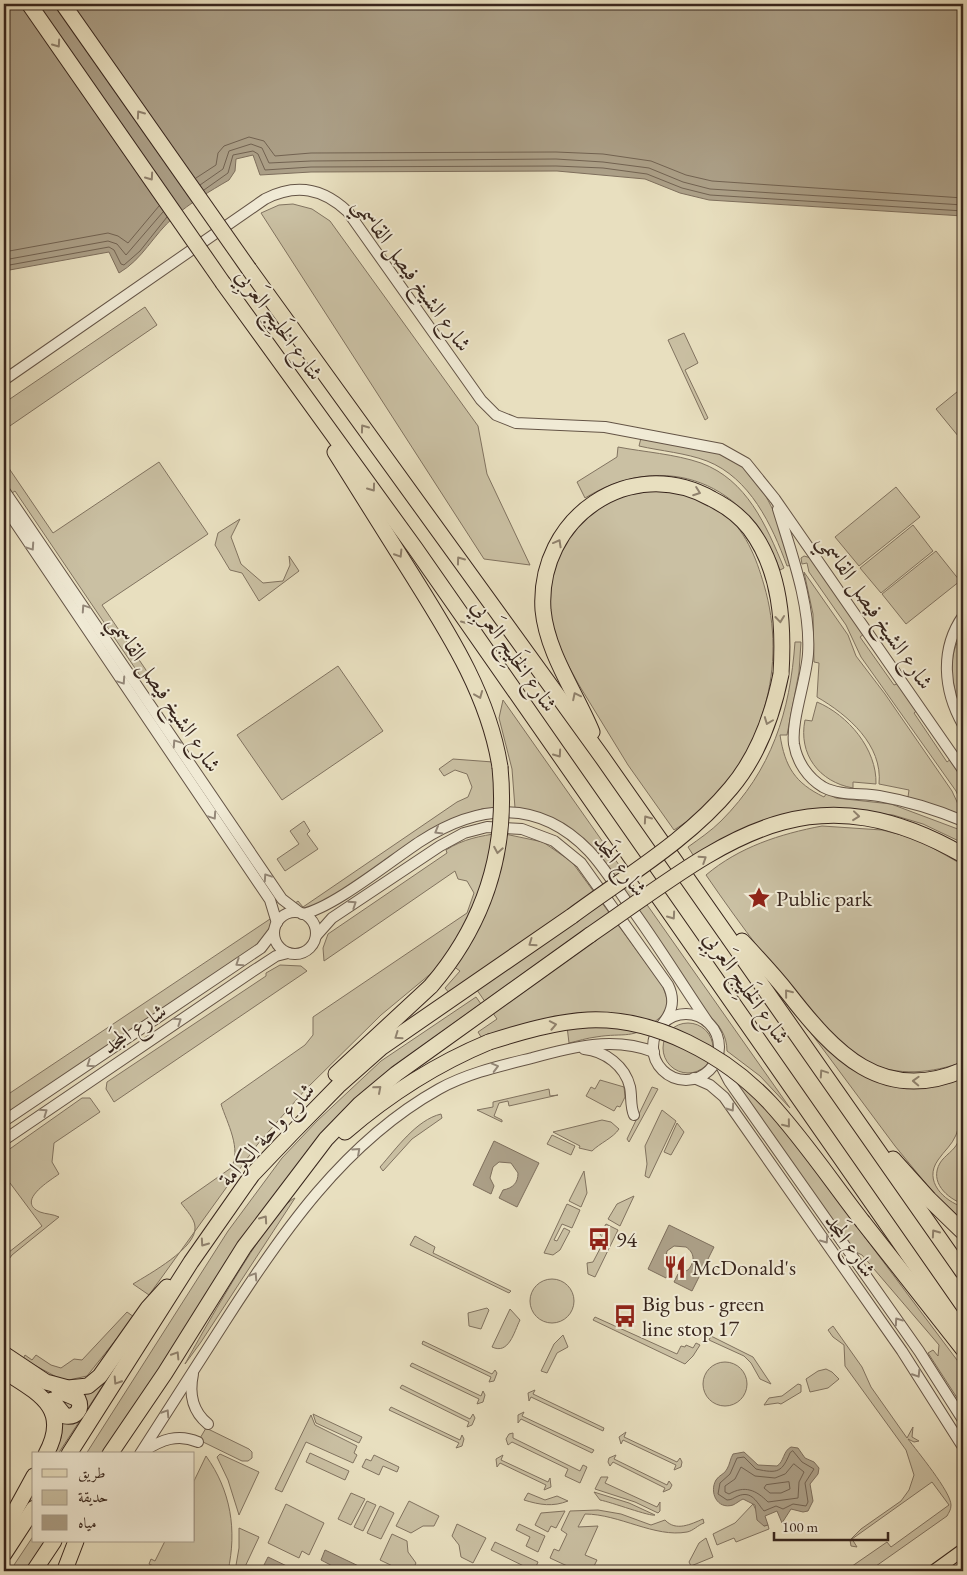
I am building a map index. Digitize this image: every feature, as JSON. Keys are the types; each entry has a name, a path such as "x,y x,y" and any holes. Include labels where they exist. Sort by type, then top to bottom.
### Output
{"highway":[{"name":"شارع الخَلِيج العَربِي","path":"29,4 224,283 303,391 963,1333"},
{"name":"شارع الخَلِيج العَربِي","path":"63,4 249,269 705,902 850,1113 963,1272"},
{"path":"252,1175 275,1143 327,1084 431,986 466,938 490,884 502,826 500,767 491,724 470,674 440,620 336,453 303,391"},
{"name":"شارع واحة الكرامة","path":"70,1452 190,1262 252,1175 324,1099 382,1047 572,916 704,817 732,787 754,754 774,705 780,674 781,620 777,592 769,564 757,540 740,519 724,505 702,493 670,485 627,488 600,498 579,512 560,538 550,556 543,590 548,636 602,757"},
{"path":"111,1452 244,1247 266,1215 326,1139 360,1104 396,1074 590,935 705,856 748,833 799,817 830,814 860,816 887,822 924,834 963,855"},
{"path":"705,902 787,991 818,1032 851,1060 875,1073 911,1081 936,1080 963,1070"},
{"path":"309,1162 397,1092 439,1066 489,1042 522,1032 590,1020 644,1028 690,1044 728,1067 769,1102 963,1349"},
{"path":"850,1113 929,1199 963,1232"},
{"path":"46,1382 74,1389 94,1382 148,1308 190,1262"},
{"path":"4,1354 56,1389 76,1398 80,1404 77,1412 72,1416 65,1416 50,1398 4,1371"},
{"path":"123,1452 164,1373"},
{"path":"32,1389 48,1403 54,1415 56,1429 47,1452"},
{"path":"4,1531 32,1480"},
{"path":"4,1554 32,1511"},
{"path":"34,1571 53,1542"},
{"path":"64,1569 76,1542"}],"main road":[{"path":"934,1571 963,1550"}],"street":[{"name":"شارع الشيخ فيصل القاسمي","path":"4,380 265,199 292,189 308,189 323,193 348,212 481,400 496,415 516,423 605,427 722,449 746,463 775,499 963,770"},
{"name":"شارع الشيخ فيصل القاسمي","path":"4,490 282,900 301,913"},
{"name":"شارع الشيخ فيصل القاسمي","path":"775,499 794,561 808,643 806,676 794,731 796,753 803,768 814,781 834,791 891,798 963,821"},
{"name":"شارع الشيخ فيصل القاسمي","path":"4,506 270,900 276,927"},
{"path":"794,561 801,552 811,552"},
{"path":"963,616 950,642 946,674 951,698 963,725"},
{"name":"شارع المَجد","path":"301,913 324,906 428,836 453,823 472,815 488,813 528,816 556,826 590,851 640,921 707,1021"},
{"name":"شارع المَجد","path":"316,936 332,918 452,839 476,829 487,827 522,829 544,836 559,845 573,855 589,872 668,986 672,996 672,1006 664,1022"},
{"path":"301,913 314,925 316,936 308,950 298,954 288,953 278,944 276,927 287,914 301,913"},
{"name":"شارع المَجد","path":"4,1122 261,948 276,927"},
{"name":"شارع المَجد","path":"4,1140 252,971 276,956 288,953"},
{"path":"685,1014 707,1021 718,1041 718,1056 708,1071 694,1078 685,1079 669,1074 657,1061 654,1052 655,1036 664,1022 685,1014"},
{"path":"141,1452 284,1232 327,1181 396,1118 440,1089 485,1070 556,1051 599,1044 626,1043 654,1052"},
{"path":"556,1051 587,1050 612,1060 622,1070 628,1081 634,1115"},
{"name":"شارع المَجد","path":"718,1056 734,1088 915,1344 963,1420"},
{"name":"شارع المَجد","path":"694,1078 710,1085 724,1097 902,1351 963,1447"},
{"path":"193,1371 193,1402 196,1412 208,1424"},
{"path":"142,1452 168,1439 186,1438 198,1442"},
{"path":"64,1569 82,1542"}],"green space":[{"path":"293,204 312,209 330,221 478,426 487,474 530,565 484,559 261,213 279,205"},
{"path":"145,307 157,325 4,430 4,403"},
{"path":"684,333 698,363 685,370 708,418 705,420 668,340"},
{"path":"963,387 963,442 936,409"},
{"path":"641,438 702,448 720,453 735,462 748,473 768,500 776,516 793,565 787,566 758,504 736,479 722,469 699,458 639,446"},
{"path":"618,447 670,455 701,463 731,481 743,492 762,520 784,568 780,570 766,540 747,515 726,496 701,483 674,476 645,476 615,483 585,498 577,482 617,457"},
{"path":"4,461 53,533 159,462 208,534 102,605 148,673 141,677 15,491 12,493 4,481"},
{"path":"896,487 920,517 859,566 835,537"},
{"path":"665,488 716,507 737,526 753,554 764,585 771,616 773,646 771,677 765,706 755,735 740,762 722,787 701,810 674,830 628,765 579,685 554,639 545,584 562,537 603,500"},
{"path":"240,519 231,537 241,564 263,583 283,581 290,565 289,556 299,571 259,601 242,573 230,570 215,545 218,533"},
{"path":"913,525 933,551 881,593 860,568"},
{"path":"936,551 960,581 906,624 882,594"},
{"path":"804,556 811,558 864,634 860,637 894,685 899,683 918,710 914,713 947,762 952,758 963,774 963,807 956,791 861,657 846,625 809,572 807,563 802,564 801,558"},
{"path":"804,572 848,635 856,656 885,694 952,791 963,815 908,797 909,790 879,784 879,770 869,744 851,722 817,697 819,663 814,662 813,614"},
{"path":"963,632 963,714 953,684 952,662 957,642"},
{"path":"795,642 801,642 799,672 787,735 780,735 788,765 793,773 806,786 824,797 827,793 836,798 891,804 963,831 963,843 923,824 893,815 833,809 695,858 688,847 717,825 739,802 766,760 783,716"},
{"path":"338,666 383,731 282,800 237,735"},
{"path":"503,700 790,1108 760,1076 727,1051 726,1040 719,1026 707,1014 603,862 581,837 560,822 533,812 515,808 512,769 499,718"},
{"path":"817,702 839,715 859,735 872,758 876,784 853,782 853,788 841,785 821,773 814,764 808,755 804,732 805,720 812,721"},
{"path":"453,759 493,762 499,808 482,809 454,818 320,906 300,911 294,904 298,901 303,907 457,802 468,797 472,787 467,774 455,770 444,776 439,769"},
{"path":"304,821 310,831 307,834 318,849 285,871 277,859 299,844 290,831"},
{"path":"822,826 882,830 917,839 963,865 963,1062 939,1069 915,1072 879,1067 854,1054 821,1022 775,969 706,875 746,849 791,833"},
{"path":"500,833 543,842 572,862 662,985 667,999 667,1008 649,1026 635,1033 593,1037 569,1043 566,1018 483,1040 478,1032 497,1019 470,980 450,994 445,988 460,971 446,961 381,1015 305,1090 257,1145 194,1232 194,1221 181,1203 231,1168 234,1161 234,1144 221,1104 305,1045 313,1035 313,1017 467,913 474,893 467,881 458,879 455,871 324,961 323,948 328,934 447,853 446,850 452,846 472,838"},
{"path":"276,915 280,927 277,933 10,1113 4,1114 4,1097"},
{"path":"756,959 860,1071 963,1077 962,1106 956,1135 938,1160 933,1175 934,1183 943,1195 963,1207 963,1224 945,1207 895,1146"},
{"path":"280,965 301,966 307,971 114,1102 106,1089 107,1082"},
{"path":"476,997 484,1008 329,1133 106,1452 87,1452 228,1231 282,1158 317,1121 381,1061"},
{"path":"693,1023 706,1030 712,1038 712,1058 706,1066 698,1072 683,1073 670,1066 664,1058 663,1043 670,1030 678,1024"},
{"path":"733,1076 771,1112 963,1368 963,1407 928,1353 933,1350 938,1356 939,1345 862,1255 856,1252 739,1089"},
{"path":"600,1080 624,1087 625,1097 620,1107 617,1106 614,1111 586,1096 591,1087 595,1089"},
{"path":"652,1087 658,1089 629,1142 627,1139"},
{"path":"549,1089 550,1096 558,1095 509,1106 508,1101 499,1103 494,1116 502,1120 502,1122 477,1110 493,1107 493,1102"},
{"path":"82,1098 90,1098 100,1112 54,1143 52,1162 59,1174 37,1191 31,1202 33,1207 40,1212 59,1217 12,1255 4,1266 4,1256 42,1226 10,1183 4,1187 4,1153"},
{"path":"662,1110 676,1121 649,1178 645,1176 647,1164 645,1146"},
{"path":"441,1114 442,1118 412,1139 383,1171 380,1167 407,1136 423,1122"},
{"path":"963,1116 963,1204 951,1198 941,1188 938,1183 937,1170 940,1163 958,1142"},
{"path":"602,1120 611,1122 619,1129 592,1151 579,1148 580,1146 553,1132"},
{"path":"677,1123 684,1132 671,1155 664,1152"},
{"path":"552,1135 575,1146 571,1155 547,1144"},
{"path":"584,1171 587,1193 581,1207 569,1201"},
{"path":"634,1196 620,1226 608,1219 617,1204"},
{"path":"295,1198 185,1364 220,1302 255,1247 271,1223 285,1206"},
{"path":"567,1204 580,1210 572,1228 562,1224 554,1240 557,1241 564,1228 570,1231 560,1250 553,1255 544,1253"},
{"path":"606,1224 618,1230 595,1277 588,1274 587,1263 593,1262 604,1241 600,1234"},
{"path":"194,1232 194,1235 180,1252"},
{"path":"415,1236 435,1247 433,1253 511,1291 509,1293 410,1245"},
{"path":"180,1252 149,1295 133,1284 171,1260"},
{"path":"548,1279 556,1279 568,1285 574,1301 568,1317 556,1323 548,1323 536,1317 530,1305 530,1297 536,1285"},
{"path":"487,1308 489,1310 481,1329 469,1326 468,1313"},
{"path":"510,1309 520,1320 513,1336 503,1348 492,1347"},
{"path":"127,1312 134,1317 87,1376 64,1381 23,1359 25,1355 32,1360 36,1355 51,1365 61,1368 74,1359 82,1360"},
{"path":"595,1317 677,1354 681,1346 685,1347 686,1345 693,1348 696,1343 700,1345 685,1364 593,1320"},
{"path":"833,1326 862,1367 871,1387 907,1438 913,1427 912,1437 919,1441 914,1442 908,1439 946,1491 951,1505 947,1516 869,1571 845,1571 887,1542 891,1547 949,1505 932,1482 852,1539 857,1547 851,1546 850,1540 861,1529 901,1501 909,1490 914,1475 906,1450 845,1366 844,1345 833,1337 828,1330"},
{"path":"563,1335 568,1347 557,1353 547,1373 541,1371 554,1344"},
{"path":"711,1336 753,1357 771,1384 760,1379 751,1363 744,1356 709,1340"},
{"path":"423,1341 492,1374 495,1370 497,1373 494,1381 489,1382 491,1377 422,1344"},
{"path":"4,1361 40,1385 64,1395 77,1395 91,1391 105,1382 59,1452 54,1452 61,1438 62,1425 4,1368"},
{"path":"725,1362 737,1366 743,1372 747,1384 743,1396 737,1402 725,1406 713,1402 707,1396 703,1384 707,1372 713,1366"},
{"path":"412,1363 481,1396 483,1391 485,1395 483,1402 477,1404 479,1399 410,1366"},
{"path":"826,1369 839,1379 828,1388 810,1392 806,1379 818,1371"},
{"path":"798,1384 801,1385 801,1392 781,1404 764,1405 769,1398 782,1396"},
{"path":"402,1385 470,1419 473,1414 475,1418 472,1425 467,1427 469,1422 400,1388"},
{"path":"535,1390 533,1394 604,1428 603,1431 531,1397 529,1401 528,1393"},
{"path":"391,1407 460,1440 462,1435 464,1439 462,1446 456,1448 459,1443 389,1410"},
{"path":"524,1412 522,1416 594,1450 592,1453 521,1419 518,1423 518,1415"},
{"path":"313,1414 362,1437 359,1443 316,1423"},
{"path":"311,1415 315,1425 357,1446 354,1453 357,1455 353,1463 306,1442 282,1492 275,1489"},
{"path":"206,1428 249,1449 252,1452 252,1458 248,1461 242,1461 199,1440"},
{"path":"626,1432 624,1437 677,1462 680,1458 682,1462 681,1467 674,1470 676,1465 623,1440 621,1444 619,1437"},
{"path":"513,1433 513,1438 580,1471 583,1465 587,1467 580,1483 565,1476 568,1469 512,1442 508,1445 506,1439 509,1434"},
{"path":"310,1453 349,1471 345,1480 306,1462"},
{"path":"220,1454 259,1472 239,1515 228,1480 217,1457"},
{"path":"374,1455 399,1467 397,1472 383,1466 379,1475 362,1467 366,1459 371,1461"},
{"path":"503,1455 501,1460 548,1482 550,1478 551,1487 544,1490 546,1485 500,1463 497,1467 496,1459"},
{"path":"616,1455 614,1459 667,1485 669,1481 672,1485 670,1489 663,1492 665,1488 613,1462 610,1466 609,1458"},
{"path":"206,1456 221,1483 230,1511 232,1541 228,1571 164,1571 149,1564 151,1559 155,1561 164,1542 195,1542 195,1479"},
{"path":"601,1477 608,1477 605,1483 657,1507 660,1502 660,1511 658,1513 635,1502 595,1489"},
{"path":"594,1492 629,1503 655,1515 600,1500"},
{"path":"351,1493 365,1499 351,1525 338,1519"},
{"path":"528,1493 545,1500 557,1496 568,1501 552,1505 536,1503 524,1500"},
{"path":"367,1501 376,1505 363,1531 354,1527"},
{"path":"409,1501 439,1516 434,1526 423,1526 411,1533 396,1526"},
{"path":"286,1504 324,1523 309,1555 302,1551 299,1558 268,1543"},
{"path":"753,1504 764,1526 768,1525 769,1529 736,1542 734,1538 717,1545 713,1534 735,1523"},
{"path":"380,1506 394,1513 381,1539 367,1533"},
{"path":"598,1510 621,1514 651,1525 665,1520 674,1526 689,1525 703,1519 704,1523 689,1531 675,1533 662,1532 598,1515 585,1514 578,1527 598,1526 585,1555 597,1560 593,1568 600,1571 578,1571 550,1558 554,1549 559,1551 567,1534 561,1530 570,1511"},
{"path":"565,1511 556,1528 551,1526 548,1532 535,1525 541,1513"},
{"path":"457,1524 486,1538 473,1563 461,1557 459,1545 452,1536"},
{"path":"519,1524 545,1536 538,1552 526,1546 530,1537 516,1530"},
{"path":"239,1528 259,1537 243,1571 235,1571 239,1548"},
{"path":"392,1534 407,1541 408,1552 416,1563 412,1571 403,1571 380,1560"},
{"path":"32,1538 32,1542 48,1542 29,1571 10,1571"},
{"path":"706,1538 713,1557 691,1566 689,1562 699,1543"},
{"path":"495,1542 538,1562 534,1571 491,1550"}],"water":[{"path":"4,4 963,4 963,216 709,200 680,193 645,179 557,171 311,172 260,175 253,155 236,159 235,171 229,180 193,202 174,217 135,261 119,273 109,252 4,271"},
{"path":"494,1141 539,1163 517,1207 499,1198 503,1190 510,1188 517,1180 518,1173 511,1163 499,1162 493,1167 490,1178 494,1186 491,1194 473,1185"},
{"path":"669,1225 714,1247 692,1291 674,1282 678,1274 688,1270 692,1264 691,1252 686,1247 674,1246 667,1251 665,1262 670,1270 666,1278 648,1269"},
{"path":"791,1447 798,1448 805,1458 814,1462 819,1468 818,1474 810,1484 813,1501 808,1511 803,1512 791,1509 782,1523 777,1511 765,1516 768,1525 764,1526 757,1520 755,1505 743,1499 727,1506 716,1499 713,1490 714,1485 717,1478 726,1471 733,1454 744,1452 758,1465 777,1466 786,1451"},
{"path":"325,1550 367,1571 342,1570 321,1560"},
{"path":"268,1557 293,1569 292,1571 261,1571"}],"place":[{"name":"Public park","path":"759,898"},
{"name":"94","path":"599,1239"},
{"name":"McDonald's","path":"675,1267"},
{"name":"Big bus - green line stop 17","path":"625,1316"}]}
